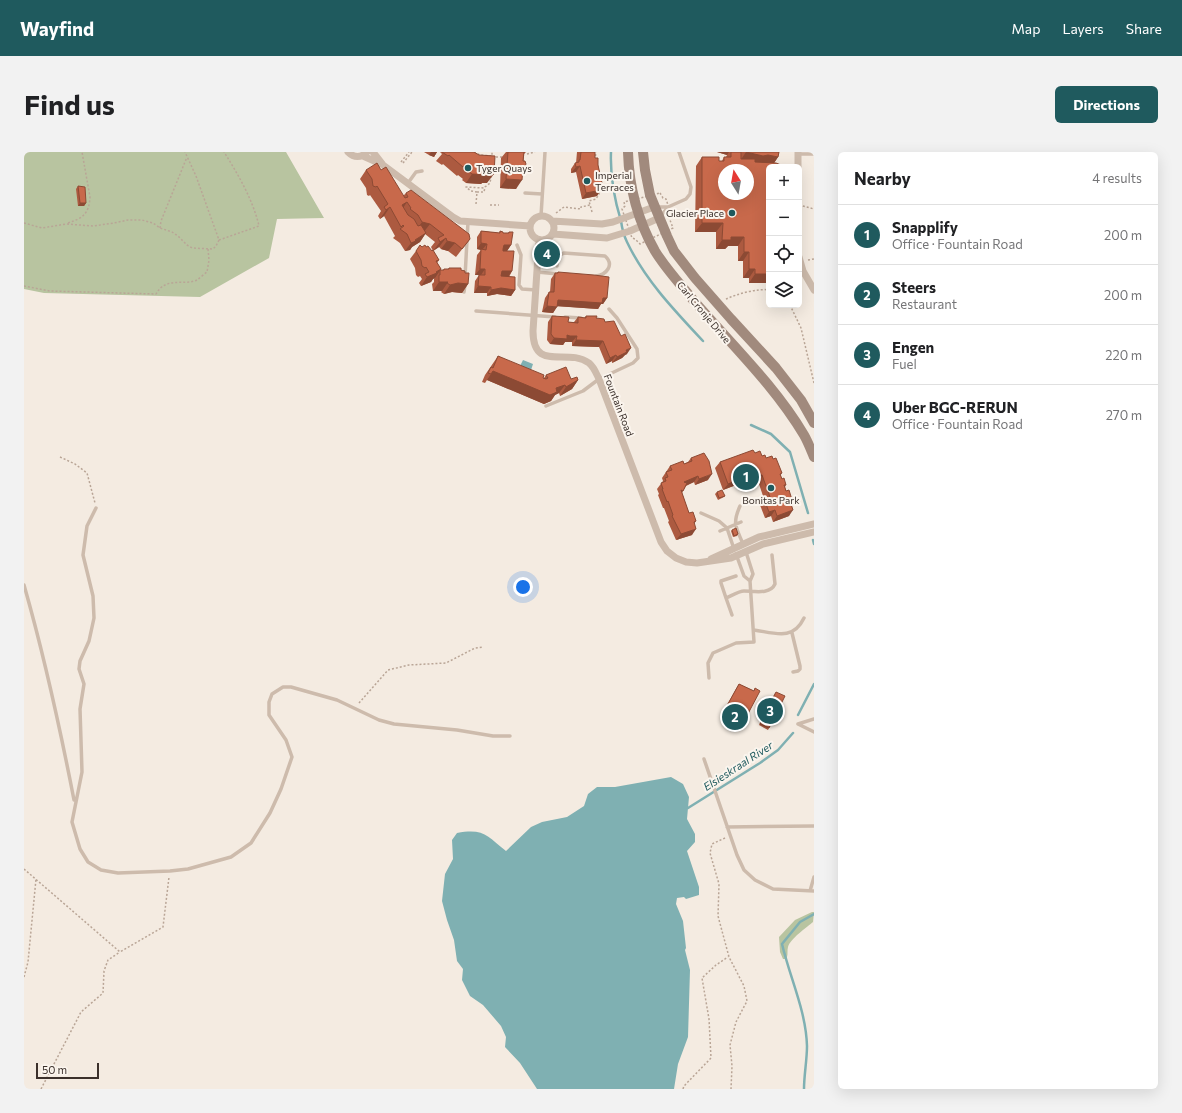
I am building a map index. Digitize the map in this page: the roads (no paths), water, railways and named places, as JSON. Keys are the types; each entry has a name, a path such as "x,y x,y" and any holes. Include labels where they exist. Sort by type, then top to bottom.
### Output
{"main road":[{"name":"Carl Cronje Drive","path":"628,152 631,182 639,213 655,250 679,283 763,379 787,409 804,436 814,457"},
{"name":"Carl Cronje Drive","path":"643,152 645,170 654,207 674,251 717,303 776,368 801,400 814,423"}],"street":[{"path":"348,152 354,156 365,154 383,165 453,218 460,221 530,226"},
{"path":"373,152 383,165"},
{"path":"798,153 798,164"},
{"path":"552,221 590,224 613,222 654,207"},
{"path":"541,216 546,216 552,221 555,228 553,234 547,240 536,239 531,233 530,226 534,219 541,216"},
{"path":"553,234 607,238 630,231 659,218"},
{"name":"Fountain Road","path":"539,240 533,339 535,348 541,354 550,357 585,361 594,369 664,546 671,555 692,563 703,563 731,558 737,556 744,548 759,537 814,524"},
{"path":"802,268 814,290"},
{"name":"Fountain Road","path":"703,563 734,548 744,548 814,532"}],"lane":[{"path":"541,216 545,152"},
{"path":"654,207 668,207 686,199 690,194 690,183 679,152"},
{"path":"798,153 814,154"},
{"path":"408,183 416,172 422,171"},
{"path":"525,193 542,194"},
{"path":"659,218 668,207"},
{"path":"464,292 468,222"},
{"path":"517,245 521,255 519,285 522,289 536,290"},
{"path":"557,266 558,257 564,253 605,256 610,265 609,269 601,275 593,276"},
{"path":"537,272 565,274"},
{"path":"546,406 583,391 599,379 633,363 638,358 637,349 617,318 609,309"},
{"path":"476,311 556,317"},
{"path":"564,317 586,319"},
{"path":"708,678 708,663 713,652 736,643 754,642 750,582 752,574 744,548 734,525 736,514 740,506"},
{"path":"96,508 87,526 83,555 93,596 94,618 89,642 80,661 79,669 84,684 80,709 82,772 72,822 80,849 88,862 101,870 118,873 188,869 231,857 251,843 270,814 282,789 292,757 286,740 269,715 268,711 268,702 275,691 283,687 291,687 337,700 379,720 394,724 457,730 493,736 510,736"},
{"path":"701,513 719,521 727,528 744,576 750,582"},
{"path":"720,531 741,522"},
{"path":"726,598 744,591 751,592 770,590 773,588 775,584 772,555"},
{"path":"732,615 721,581 736,576"},
{"path":"24,585 67,760 75,803"},
{"path":"754,630 776,634 792,633 797,630 804,618"},
{"path":"792,633 800,666 798,671 793,672"},
{"path":"814,719 798,724 814,732"},
{"path":"704,759 730,836 744,870 755,880 773,889 812,891 814,877"},
{"path":"727,827 814,826"}],"water":[{"path":"523,360 533,364 531,370 520,366"},
{"path":"671,777 683,784 689,797 687,819 695,834 695,842 687,851 699,887 699,895 686,899 684,897 677,898 676,904 683,921 685,950 690,970 688,1037 678,1064 674,1089 537,1089 520,1063 505,1047 506,1037 501,1026 483,1005 470,996 462,980 463,969 457,961 454,940 442,901 445,874 453,859 452,840 457,833 473,832 484,834 506,851 531,827 542,822 567,817 584,806 588,794 597,787 615,787"}],"waterway":[{"name":"Elsieskraal River","path":"611,152 611,170 614,195 627,242 634,256 661,294 671,307 703,341"},
{"name":"Elsieskraal River","path":"751,425 771,434 790,452 808,513"},
{"name":"Elsieskraal River","path":"813,540 814,544"},
{"name":"Elsieskraal River","path":"798,715 814,684"},
{"name":"Elsieskraal River","path":"688,808 760,763 778,750 793,733"},
{"path":"804,1089 807,1051 806,1033 801,1007 782,944 800,922 814,914"}],"place":[{"name":"Tyger Quays","path":"468,168"},
{"name":"Imperial Terraces","path":"587,181"},
{"name":"Glacier Place","path":"732,213"},
{"name":"Uber BGC-RERUN","path":"547,254"},
{"name":"Snapplify","path":"746,477"},
{"name":"Bonitas Park","path":"771,488"},
{"name":"Engen","path":"770,711"},
{"name":"Steers","path":"735,717"}]}
